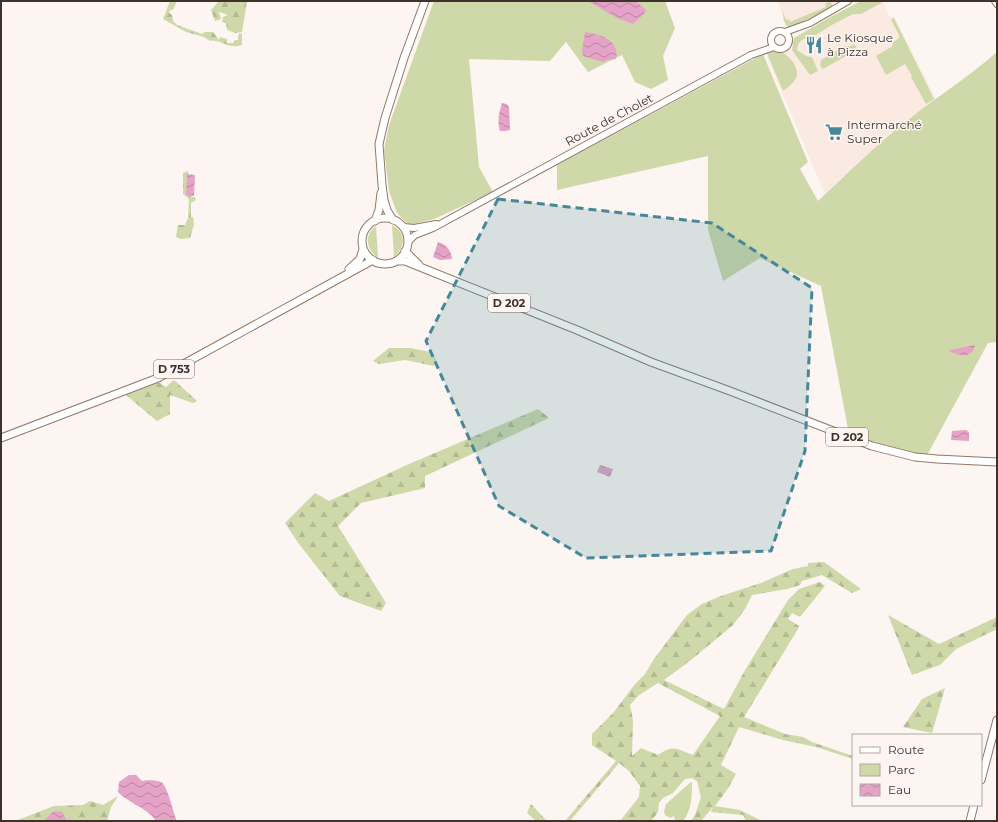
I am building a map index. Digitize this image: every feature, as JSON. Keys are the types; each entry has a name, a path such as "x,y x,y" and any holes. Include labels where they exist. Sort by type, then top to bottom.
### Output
{"main road":[{"path":"408,242 403,227 393,220 387,210 382,184 379,144 404,58 425,1"},
{"path":"789,40 810,23 848,1"},
{"path":"785,32 789,40 788,46 778,50 774,48 771,44 771,40 773,34 777,31 785,32 810,23"},
{"name":"Route de Cholet","path":"447,220 751,55 771,40"},
{"name":"Route de Cholet","path":"751,55 774,48"},
{"path":"375,221 379,210 382,184"},
{"path":"393,220 382,218 375,221 365,230 362,242 369,257 384,264 397,261 405,251 408,242 415,235 433,228 447,220"},
{"path":"403,227 414,228 447,220"},
{"name":"D 753","path":"337,280 360,259 364,249"},
{"name":"D 202","path":"405,251 422,268"},
{"name":"D 753","path":"1,438 158,378 373,260"},
{"name":"D 202","path":"397,261 405,261 597,338 652,357 704,381 856,440 894,452 937,459 997,462"},
{"path":"982,776 997,720"},
{"path":"970,821 974,806"}],"highlighted area":[{"path":"498,199 712,223 812,288 805,451 771,551 586,558 499,506 426,341"}],"shaded area":[{"path":"778,1 838,1 794,27 784,22"},
{"path":"860,1 882,1 890,17 894,17 936,99 909,118 825,194 767,57"}],"green space":[{"path":"170,1 177,1 173,10 170,10 169,13 172,15 173,21 177,25 202,34 205,32 213,32 219,40 220,37 227,39 227,43 233,43 235,40 238,40 239,33 242,34 242,45 233,46 218,41 210,41 204,37 186,32 163,19"},
{"path":"219,1 247,1 242,32 235,33 227,30 226,23 222,22 223,17 228,15 219,12 221,19 215,21 211,10"},
{"path":"434,1 665,1 675,28 663,56 668,80 651,89 635,82 622,55 588,72 566,42 550,61 469,59 479,167 493,192 434,219 409,225 397,213 389,191 384,150 389,125"},
{"path":"830,1 833,7 791,27 788,27 785,22 783,12 786,20 789,19 790,22 826,7 825,4"},
{"path":"861,1 883,2 861,14 853,14 810,39 805,39 799,43 797,50 806,56 812,57 818,71 810,75 792,50 794,38"},
{"path":"894,18 934,99 926,104 905,64 886,75 876,56 893,46 892,43 899,38 899,35 891,20"},
{"path":"856,46 857,50 823,69 820,66 821,60 843,47"},
{"path":"771,50 784,54 791,60 796,68 797,76 795,80 783,91 766,51"},
{"path":"997,52 997,342 988,343 926,457 891,452 848,429 821,286 760,258 723,281 708,230 708,156 557,190 557,165 763,54 808,162 800,169 818,201 897,129 976,70"},
{"path":"188,171 191,197 195,197 196,200 191,203 191,217 193,217 194,224 190,238 180,239 176,237 178,225 185,225 188,218 189,199 183,194 183,173"},
{"path":"392,225 400,232 403,240 401,249 394,257"},
{"path":"376,226 378,258 371,251 368,242 372,229"},
{"path":"389,348 410,348 431,352 436,360 434,366 405,360 379,364 373,361"},
{"path":"174,380 197,401 193,403 170,395 170,414 157,421 126,395 158,382 166,387"},
{"path":"538,409 549,418 425,476 425,488 361,503 338,526 386,603 381,611 340,596 299,544 285,523 315,493 329,501 409,464"},
{"path":"824,562 861,589 852,593 822,575 802,581 800,585 787,589 752,595 745,609 733,625 664,680 724,709 744,672 788,600 799,589 820,582 825,586 800,617 792,613 788,619 799,626 798,629 744,717 785,734 803,737 812,742 852,756 852,759 816,747 783,740 739,727 721,765 736,774 727,790 715,806 740,810 762,821 746,821 743,815 711,812 713,807 701,821 691,821 695,815 701,797 697,781 692,778 685,779 673,793 663,798 659,803 658,812 651,821 620,821 639,797 640,786 629,771 619,763 570,821 565,821 616,761 592,745 592,734 614,712 635,684 645,674 654,659 687,615 702,604 721,596 761,583 793,569 808,566 808,563","holes":["658,683 720,716 693,755 679,749 668,750 658,755 641,748 632,756 633,720 630,705 639,695"]},
{"path":"888,615 939,644 997,617 997,629 956,649 940,665 912,675"},
{"path":"945,688 932,733 903,727 922,699"},
{"path":"691,782 692,798 690,808 683,821 675,821 674,816 670,818 665,815 664,812 666,804"},
{"path":"118,796 111,807 107,821 15,821 54,806 83,805 90,801 103,805"},
{"path":"531,804 547,821 536,821 527,813"}],"water":[{"path":"588,1 636,1 646,10 644,14 633,24 617,18"},
{"path":"585,32 597,34 608,39 615,47 616,59 603,62 583,56 582,51"},
{"path":"502,103 507,104 509,107 510,130 506,131 500,131 499,128 499,117"},
{"path":"187,174 195,175 194,196 186,195"},
{"path":"438,242 448,248 452,259 440,260 433,257"},
{"path":"975,345 971,353 965,355 949,351 949,350"},
{"path":"966,430 969,432 969,441 951,440 952,431"},
{"path":"600,465 613,469 610,477 597,472"},
{"path":"129,775 136,775 142,781 152,780 164,784 177,821 156,821 143,809 122,796 118,792 119,782"},
{"path":"54,811 62,812 67,821 43,821"}],"place":[{"name":"Le Kiosque à Pizza","path":"814,45"},
{"name":"Intermarché Super","path":"834,132"}]}
